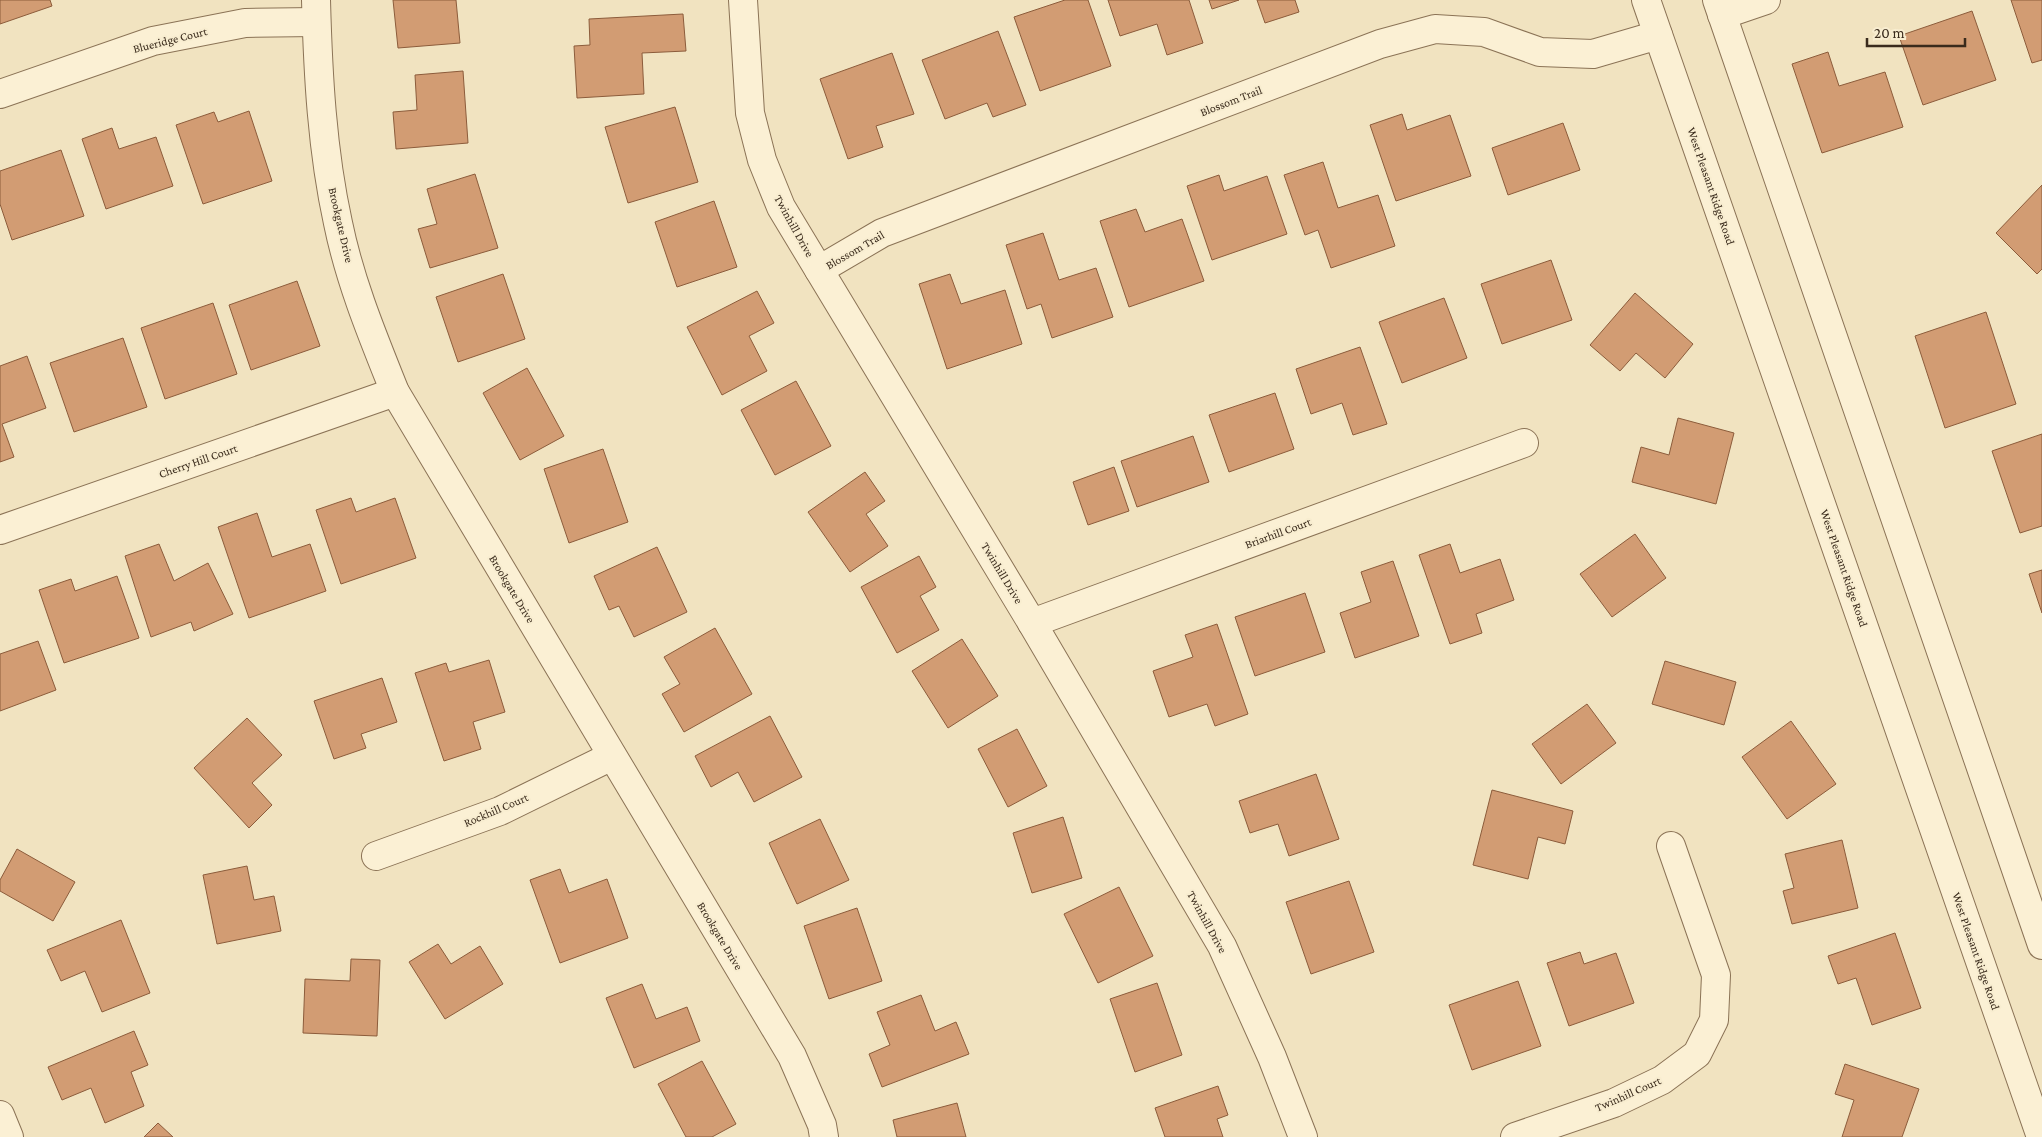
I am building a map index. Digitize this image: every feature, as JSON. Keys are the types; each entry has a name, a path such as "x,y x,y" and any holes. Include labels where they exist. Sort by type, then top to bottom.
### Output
{"street":[{"name":"Twinhill Drive","path":"743,0 750,114 762,160 781,207 1032,624 1222,946 1272,1057 1303,1137"},
{"name":"West Pleasant Ridge Road","path":"1646,0 2040,1137"},
{"path":"1766,0 1719,7 2042,945"},
{"name":"Blueridge Court","path":"0,94 153,41 316,11"},
{"name":"Brookgate Drive","path":"316,11 323,134 338,224 364,317 395,392 792,1056 822,1125 824,1137"},
{"name":"Blossom Trail","path":"819,270 882,233 1380,44 1435,29 1484,32 1540,52 1593,54 1658,35"},
{"name":"Cherry Hill Court","path":"0,530 395,392"},
{"name":"Briarhill Court","path":"1032,624 1524,443"},
{"name":"Rockhill Court","path":"376,856 500,811 612,756"},
{"name":"Twinhill Court","path":"1515,1137 1614,1102 1662,1080 1697,1054 1714,1020 1716,975 1671,846"},
{"path":"0,1115 9,1137"}],"building":[{"path":"0,0 50,0 52,6 0,24"},
{"path":"393,0 456,0 460,43 398,48"},
{"path":"1065,0 1088,0 1111,66 1040,91 1014,17"},
{"path":"1108,0 1189,0 1203,43 1167,55 1157,24 1120,36"},
{"path":"1209,0 1239,0 1212,9"},
{"path":"1257,0 1295,0 1299,12 1265,23"},
{"path":"2011,0 2042,0 2042,60 2032,63"},
{"path":"1972,11 1996,80 1923,105 1899,36"},
{"path":"683,14 686,51 642,53 644,94 577,98 574,46 590,45 589,19"},
{"path":"998,31 1026,105 993,117 987,103 945,119 922,60"},
{"path":"1828,52 1839,86 1885,72 1903,127 1822,153 1792,64"},
{"path":"892,53 914,114 876,126 883,147 848,159 820,79"},
{"path":"463,71 468,143 396,149 393,112 417,110 415,75"},
{"path":"675,107 698,182 628,203 605,127"},
{"path":"249,111 272,181 203,204 176,125 214,112 218,122"},
{"path":"1402,114 1407,130 1450,115 1471,176 1396,201 1370,125"},
{"path":"1563,123 1580,170 1508,195 1492,148"},
{"path":"112,128 119,149 156,137 173,186 106,209 82,139"},
{"path":"61,150 84,216 12,240 0,204 0,171"},
{"path":"1323,162 1338,208 1378,195 1395,246 1331,268 1318,230 1305,235 1284,175"},
{"path":"475,174 498,248 430,268 418,229 437,224 427,189"},
{"path":"1219,175 1224,191 1267,176 1287,234 1212,260 1187,186"},
{"path":"2042,185 2042,269 2037,274 1996,233"},
{"path":"714,201 737,267 677,287 655,222"},
{"path":"1136,209 1145,232 1182,219 1204,281 1129,307 1100,221"},
{"path":"1043,233 1059,280 1096,268 1113,317 1052,338 1041,304 1027,309 1006,245"},
{"path":"1551,260 1572,320 1502,344 1481,284"},
{"path":"503,274 525,339 458,362 436,297"},
{"path":"950,274 961,304 1005,290 1022,344 947,369 919,284"},
{"path":"297,281 320,346 251,370 229,305"},
{"path":"757,291 774,323 749,336 767,371 722,395 687,327"},
{"path":"1635,293 1693,344 1665,378 1636,353 1620,371 1590,345"},
{"path":"1444,298 1467,358 1402,383 1379,322"},
{"path":"213,303 237,374 165,399 141,328"},
{"path":"1986,312 2016,404 1945,428 1915,336"},
{"path":"123,338 147,407 74,432 50,363"},
{"path":"1360,347 1387,424 1353,435 1342,403 1311,414 1296,369"},
{"path":"27,356 46,408 2,424 14,457 0,462 0,366"},
{"path":"527,368 564,436 520,460 483,393"},
{"path":"796,381 831,446 775,475 741,410"},
{"path":"1275,393 1294,449 1229,472 1209,415"},
{"path":"1678,418 1734,433 1716,504 1632,482 1641,447 1669,455"},
{"path":"2042,434 2042,526 2020,533 1992,451"},
{"path":"1193,436 1209,482 1137,507 1121,461"},
{"path":"603,449 628,522 569,543 544,469"},
{"path":"1114,467 1129,511 1088,525 1073,482"},
{"path":"865,472 885,501 866,514 888,546 850,572 808,512"},
{"path":"351,498 356,512 395,498 416,558 341,584 316,510"},
{"path":"257,513 272,557 310,544 326,591 249,618 218,527"},
{"path":"1635,534 1666,578 1612,617 1580,574"},
{"path":"159,544 174,581 208,563 233,614 194,631 191,622 151,637 125,556"},
{"path":"1450,544 1460,573 1500,559 1514,600 1476,614 1482,633 1450,644 1419,555"},
{"path":"657,547 687,612 634,637 619,606 609,610 594,576"},
{"path":"919,556 936,587 920,596 939,630 897,653 861,587"},
{"path":"1393,561 1419,636 1355,658 1340,613 1371,602 1361,572"},
{"path":"2042,570 2042,613 2029,574"},
{"path":"117,576 139,638 64,663 39,590 71,579 75,591"},
{"path":"1305,593 1325,652 1255,676 1235,617"},
{"path":"1217,624 1248,714 1215,726 1207,704 1169,717 1153,671 1193,657 1185,635"},
{"path":"715,628 752,694 684,732 662,694 680,684 664,657"},
{"path":"962,639 998,696 948,728 912,671"},
{"path":"38,641 56,690 0,711 0,654"},
{"path":"489,660 505,712 473,722 481,749 444,761 415,673 446,663 449,672"},
{"path":"1665,661 1736,682 1724,725 1652,704"},
{"path":"382,678 397,722 361,734 366,748 334,759 314,701"},
{"path":"1587,704 1616,743 1561,784 1532,744"},
{"path":"770,716 802,777 754,802 738,772 711,787 695,756"},
{"path":"247,718 282,755 252,783 272,805 249,828 194,768"},
{"path":"1791,721 1836,784 1787,819 1742,757"},
{"path":"1017,729 1047,786 1008,807 978,749"},
{"path":"1316,774 1339,839 1289,856 1278,824 1250,833 1239,801"},
{"path":"1492,790 1573,811 1565,844 1538,837 1528,879 1473,865"},
{"path":"1063,817 1082,878 1032,893 1013,833"},
{"path":"820,819 849,880 797,904 769,843"},
{"path":"1842,840 1858,908 1792,924 1783,891 1794,888 1785,854"},
{"path":"17,849 75,882 53,921 0,891 0,880"},
{"path":"247,866 254,900 274,896 281,931 217,944 203,875"},
{"path":"560,869 569,893 607,879 628,938 560,963 530,880"},
{"path":"1349,881 1374,952 1311,974 1286,902"},
{"path":"1119,887 1153,956 1098,983 1064,914"},
{"path":"857,908 882,981 829,999 804,926"},
{"path":"121,920 150,993 102,1012 85,971 61,981 47,950"},
{"path":"1895,933 1921,1008 1872,1025 1856,978 1838,984 1828,956"},
{"path":"438,944 451,964 480,946 503,984 445,1019 409,962"},
{"path":"1580,952 1584,964 1616,953 1634,1003 1569,1026 1547,963"},
{"path":"351,959 380,960 377,1036 303,1033 305,979 350,981"},
{"path":"1518,981 1541,1046 1472,1070 1449,1005"},
{"path":"1157,983 1182,1055 1135,1072 1110,999"},
{"path":"642,984 656,1019 687,1007 700,1041 634,1068 606,998"},
{"path":"921,995 935,1031 956,1022 969,1054 882,1087 869,1054 890,1045 877,1012"},
{"path":"134,1031 148,1065 131,1072 144,1106 105,1123 91,1088 62,1100 48,1067"},
{"path":"702,1061 736,1124 712,1137 686,1137 658,1084"},
{"path":"1845,1064 1919,1089 1902,1137 1842,1137 1854,1100 1835,1094"},
{"path":"1218,1086 1228,1115 1217,1119 1223,1137 1165,1137 1155,1108"},
{"path":"957,1103 966,1137 897,1137 893,1120"},
{"path":"158,1123 173,1137 144,1137"}]}
